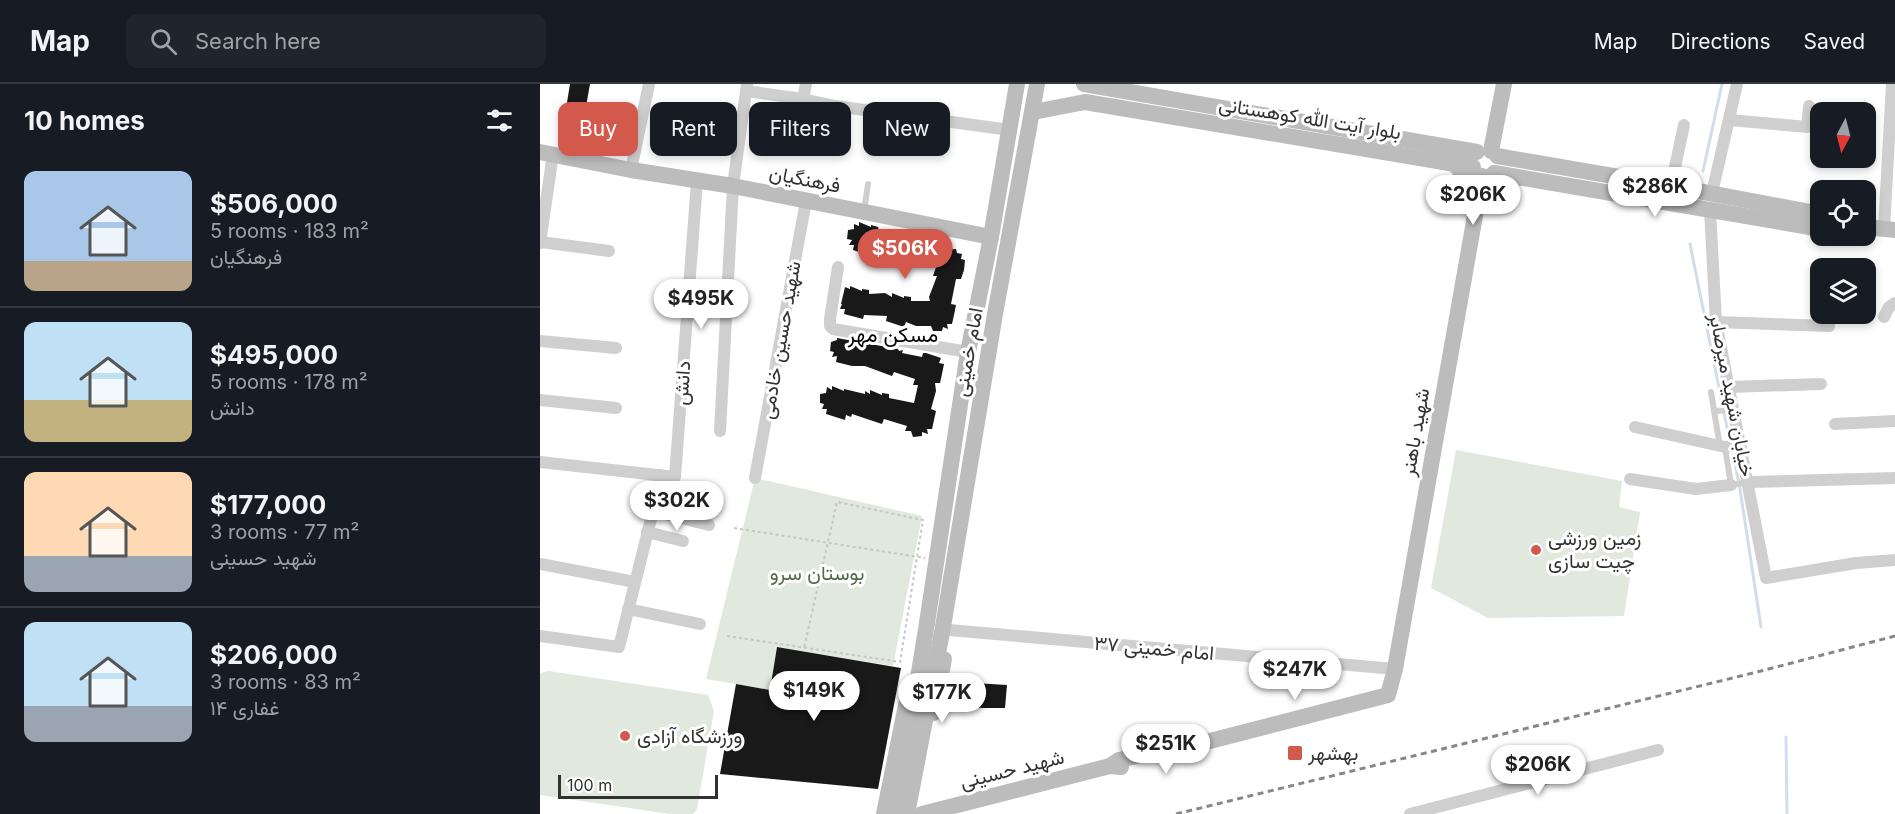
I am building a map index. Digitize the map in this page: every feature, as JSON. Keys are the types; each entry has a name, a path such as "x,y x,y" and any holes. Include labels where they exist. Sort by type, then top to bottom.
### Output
{"main road":[{"name":"امام خمینی","path":"938,622 937,560 968,352 991,237 1017,84"},
{"name":"امام خمینی","path":"938,622 1037,84"},
{"name":"شهید باهنر","path":"1388,694 1395,669 1476,209 1504,84"},
{"name":"بلوار آیت الله کوهستانی","path":"1033,112 1086,91 1486,162 1710,210 1810,228"},
{"name":"بلوار آیت الله کوهستانی","path":"1086,91 1451,163 1486,162"},
{"path":"1476,209 1498,185 1522,169 1499,140 1496,127"},
{"name":"فرهنگیان","path":"547,153 632,170 733,186 991,237"},
{"path":"1451,163 1466,174 1472,182 1476,209"},
{"name":"بلوار آیت الله کوهستانی","path":"1522,169 1671,186 1810,212"},
{"path":"976,310 995,314"},
{"path":"886,814 919,628 938,622"},
{"path":"916,813 921,775 940,685 938,622"},
{"path":"916,813 938,622"},
{"path":"896,814 938,622"},
{"name":"شهید حسینی","path":"886,814 916,813 1110,766 1123,768 1198,750 1210,741 1388,694"},
{"path":"894,769 921,775"}],"street":[{"path":"632,170 649,84"},
{"path":"803,99 806,84"},
{"path":"1712,193 1737,84"},
{"path":"1889,229 1892,84"},
{"path":"720,431 733,186 747,88 817,102"},
{"path":"1730,120 1807,128 1809,106"},
{"path":"851,108 1010,130"},
{"path":"1671,186 1684,124"},
{"path":"547,153 540,243 609,251"},
{"name":"دانش","path":"660,475 675,477 697,181"},
{"name":"شهید حسین خادمی","path":"755,478 806,201"},
{"name":"خیابان شهید میرصابر","path":"1710,210 1716,322 1766,578 1856,563 1895,560"},
{"path":"838,267 830,319 832,329 968,352"},
{"path":"1884,316 1889,307 1895,303"},
{"path":"1716,322 1829,327"},
{"path":"540,341 616,348"},
{"path":"1729,387 1821,384"},
{"path":"540,400 616,408"},
{"path":"1835,424 1895,421"},
{"path":"1635,427 1725,447 1741,445"},
{"path":"540,462 660,475 619,647 540,636"},
{"path":"1748,482 1895,478"},
{"path":"1630,479 1696,489 1731,485"},
{"path":"653,511 709,525"},
{"path":"647,532 683,541"},
{"path":"540,564 635,582"},
{"path":"628,609 700,624"},
{"name":"امام خمینی ۳۷","path":"938,622 1395,669"},
{"path":"1410,814 1658,750"}],"lane":[{"path":"864,212 868,184"},
{"path":"1711,392 1719,441 1725,447 1731,485 1748,482"},
{"path":"1714,411 1734,410"}],"path":[{"path":"727,636 804,648 900,662 923,520 837,502 804,648"},
{"path":"734,528 937,560"}],"green space":[{"name":"زمین ورزشی چیت سازی","path":"1456,450 1622,481 1619,507 1640,512 1624,616 1488,618 1431,588"},
{"name":"بوستان سرو","path":"755,478 922,516 893,666 777,647 770,690 706,679"},
{"name":"ورزشگاه آزادی","path":"549,671 708,695 714,711 697,809 693,814 670,814 540,795 540,673"}],"building":[{"path":"570,84 590,84 587,102 567,102"},
{"path":"859,222 878,227 879,230 896,230 903,233 903,230 922,234 922,237 926,237 928,250 943,253 944,250 956,249 957,253 962,254 961,259 965,260 964,270 961,279 956,279 951,304 956,305 952,324 947,324 948,329 943,327 942,331 933,331 931,326 916,326 906,322 904,327 886,321 887,316 864,315 863,319 844,314 845,309 840,309 845,287 850,289 850,286 862,291 862,289 869,290 869,294 885,293 892,297 892,293 904,298 904,296 911,297 911,301 930,301 929,297 937,276 933,276 937,264 917,258 915,263 905,260 897,257 898,252 873,251 872,256 853,250 854,245 849,245 852,240 847,239 848,230 854,229 854,224 859,226"},
{"path":"837,338 903,350 902,353 922,357 923,353 926,353 941,358 939,363 944,364 940,383 935,383 936,391 931,409 936,411 932,429 927,429 928,434 922,432 922,436 913,437 911,431 905,431 907,426 884,419 882,424 852,414 851,417 846,415 845,420 826,414 827,409 822,409 824,404 820,403 820,394 826,393 827,387 832,390 832,386 844,391 844,389 865,394 865,391 870,394 870,390 882,395 882,393 889,394 889,398 914,403 918,385 913,385 915,379 894,372 892,376 865,366 836,362 837,356 832,357 834,352 830,351 831,342"},
{"path":"777,647 901,668 878,789 720,774 736,684 770,690"},
{"path":"958,682 1007,685 1005,708 953,704"}],"waterway":[{"path":"1703,171 1722,84"},
{"path":"1690,244 1730,442"},
{"path":"1732,448 1761,627"},
{"path":"1786,737 1787,814"}],"railway":[{"path":"1176,814 1895,636"}],"place":[{"name":"زمین ورزشی چیت سازی","path":"1536,550"},
{"name":"ورزشگاه آزادی","path":"625,736"},
{"name":"بهشهر","path":"1295,753"}],"district":[{"name":"مسکن مهر","path":"893,335"}]}
